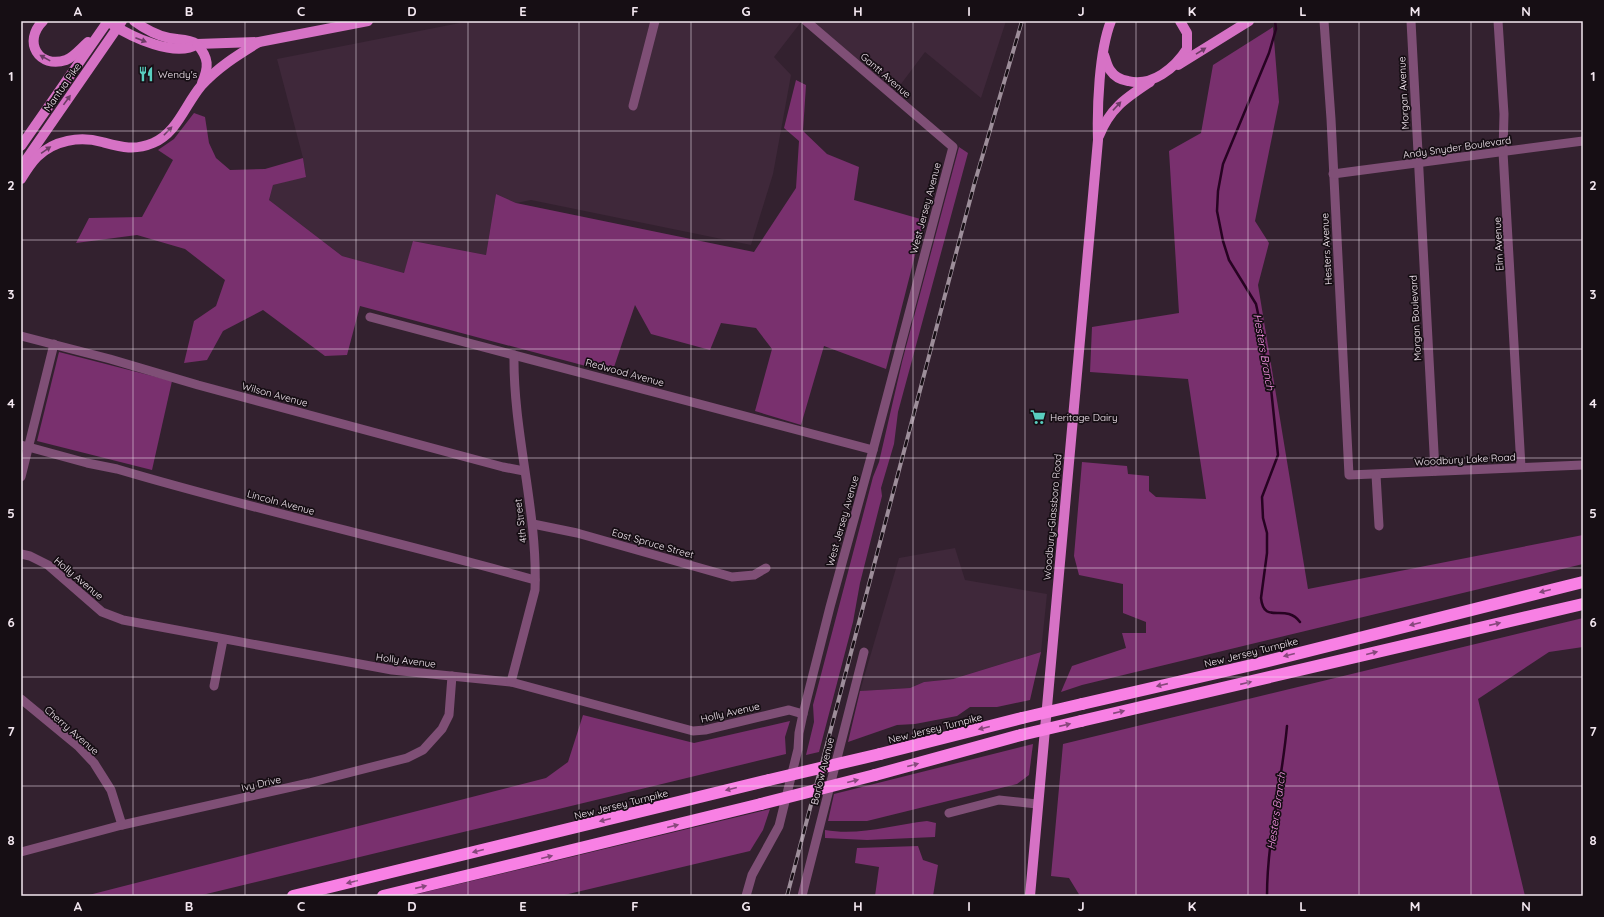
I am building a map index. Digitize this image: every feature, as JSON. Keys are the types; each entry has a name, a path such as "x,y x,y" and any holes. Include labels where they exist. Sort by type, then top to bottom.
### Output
{"highway":[{"name":"New Jersey Turnpike","path":"294,896 880,754 1022,718 1256,664 1583,582"},
{"path":"383,896 761,804 875,775 1021,735 1583,604"}],"main road":[{"path":"43,21 34,32 33,44 40,56 53,62 69,59 100,32"},
{"path":"107,21 119,24 137,39 162,46 191,48 197,44"},
{"name":"Mantua Pike","path":"21,146 107,21"},
{"path":"134,21 155,34 191,41 197,44 259,42 368,21"},
{"path":"1107,21 1107,34"},
{"path":"1107,34 1111,21"},
{"path":"1167,70 1187,48 1187,33 1180,21"},
{"path":"1167,70 1249,21"},
{"name":"Mantua Pike","path":"21,167 119,24"},
{"name":"Woodbury-Glassboro Road","path":"1030,896 1037,804 1098,140 1097,119 1107,34"},
{"path":"21,179 37,157 48,147 59,143 74,140 94,140 118,147 134,148 152,143 163,137 172,129 201,87 229,60 259,42"},
{"path":"197,44 204,55 207,66 207,72 201,87"},
{"path":"1104,54 1109,69 1117,77 1123,80 1141,83 1156,78"},
{"name":"Woodbury-Glassboro Road","path":"1098,140 1112,111 1121,102 1167,70"}],"street":[{"path":"633,106 655,21"},
{"name":"Gantt Avenue","path":"806,21 953,147"},
{"name":"Hesters Avenue","path":"1324,21 1331,119 1349,475"},
{"name":"Morgan Avenue","path":"1411,21 1418,164"},
{"name":"Elm Avenue","path":"1498,21 1504,114 1504,152 1521,467"},
{"name":"Andy Snyder Boulevard","path":"1333,174 1418,164 1583,141"},
{"name":"West Jersey Avenue","path":"746,896 752,875 779,826 798,749 799,733 803,714 830,608 953,147"},
{"name":"Morgan Boulevard","path":"1418,164 1435,471"},
{"name":"Redwood Avenue","path":"370,317 873,450"},
{"name":"Wilson Avenue","path":"21,336 110,358 198,385 524,471"},
{"path":"21,477 25,446 54,344"},
{"name":"4th Street","path":"510,682 535,590 533,524 524,471 513,377 514,355"},
{"name":"Lincoln Avenue","path":"25,446 87,464 117,469 320,525 535,580"},
{"name":"Woodbury Lake Road","path":"1349,475 1583,465"},
{"path":"1376,475 1379,526"},
{"name":"East Spruce Street","path":"533,524 577,533 732,577 754,575 766,568"},
{"name":"Holly Avenue","path":"21,554 30,556 48,565 102,612 123,620 223,640 392,670 510,682 693,731 705,730 789,710 803,714"},
{"path":"214,686 223,640"},
{"name":"Barlow Avenue","path":"802,896 864,652"},
{"name":"Ivy Drive","path":"21,852 122,825 309,783 407,758 417,754 432,742 442,729 449,714 452,676"},
{"name":"Cherry Avenue","path":"21,700 78,746 94,763 111,790 122,825"},
{"path":"949,812 999,800 1037,804"}],"shaded area":[{"path":"470,21 1006,21 981,98 925,52 892,96 801,22 774,57 791,75 773,174 751,245 531,200 516,203 496,194 486,255 414,241 404,273 342,256 269,200 273,185 306,176 303,158 277,59"},
{"path":"1273,27 1279,102 1255,221 1269,243 1258,285 1308,589 1583,535 1583,564 1082,685 1061,692 1072,666 1126,648 1122,633 1146,633 1146,622 1123,613 1123,584 1079,575 1074,556 1082,462 1127,466 1128,474 1149,476 1149,491 1156,497 1206,499 1188,379 1090,372 1092,327 1179,313 1169,151 1201,133 1213,65"},
{"path":"796,80 806,85 803,131 827,154 859,167 854,200 924,220 886,369 824,346 801,425 755,411 772,349 756,328 721,323 710,350 651,334 635,305 612,373 360,306 347,355 325,356 263,310 223,331 207,360 184,363 194,321 216,306 225,280 185,249 137,235 76,243 89,218 142,217 173,160 158,150 174,139 194,113 205,117 209,143 216,158 230,170 265,169 303,158 306,177 273,185 269,200 342,256 404,273 413,241 486,255 496,194 516,203 754,252 796,188 799,141 784,128"},
{"path":"959,147 968,153 898,412 894,444 881,488 882,496 860,583 853,622 819,752 806,755 814,722 813,705 873,477 879,462 902,362"},
{"path":"59,352 172,381 152,470 37,441"},
{"path":"955,548 965,580 1047,594 1041,652 953,679 924,682 910,688 860,691 899,558"},
{"path":"1583,618 1583,647 1549,652 1478,699 1525,896 1080,896 1069,878 1051,876 1063,744"},
{"path":"1041,652 1030,700 997,707 970,707 957,716 915,724 897,725 848,742 860,691 910,688 924,682 953,679"},
{"path":"583,715 694,743 790,721 785,737 786,754 198,896 85,896 546,778 568,762"},
{"path":"1033,744 1029,775 1017,784 867,821 828,821 834,794"},
{"path":"770,809 763,830 750,851 560,896 409,896"},
{"path":"927,821 936,823 935,837 867,840 825,838 825,830 838,832 863,831"},
{"path":"918,846 923,860 938,865 933,896 875,896 879,867 855,863 857,848"}],"waterway":[{"name":"Hesters Branch","path":"1275,21 1276,29 1269,53 1223,164 1218,191 1217,211 1223,241 1229,260 1256,304 1259,318 1260,337 1270,379 1278,455 1262,497 1263,518 1267,533 1267,553 1261,598 1266,611 1271,613 1288,614 1294,616 1300,622"},
{"name":"Hesters Branch","path":"1267,896 1269,853 1287,726"}],"railway":[{"path":"787,896 974,185 1022,21"}],"place":[{"name":"Wendy's","path":"146,74"},
{"name":"Heritage Dairy","path":"1038,417"}]}
